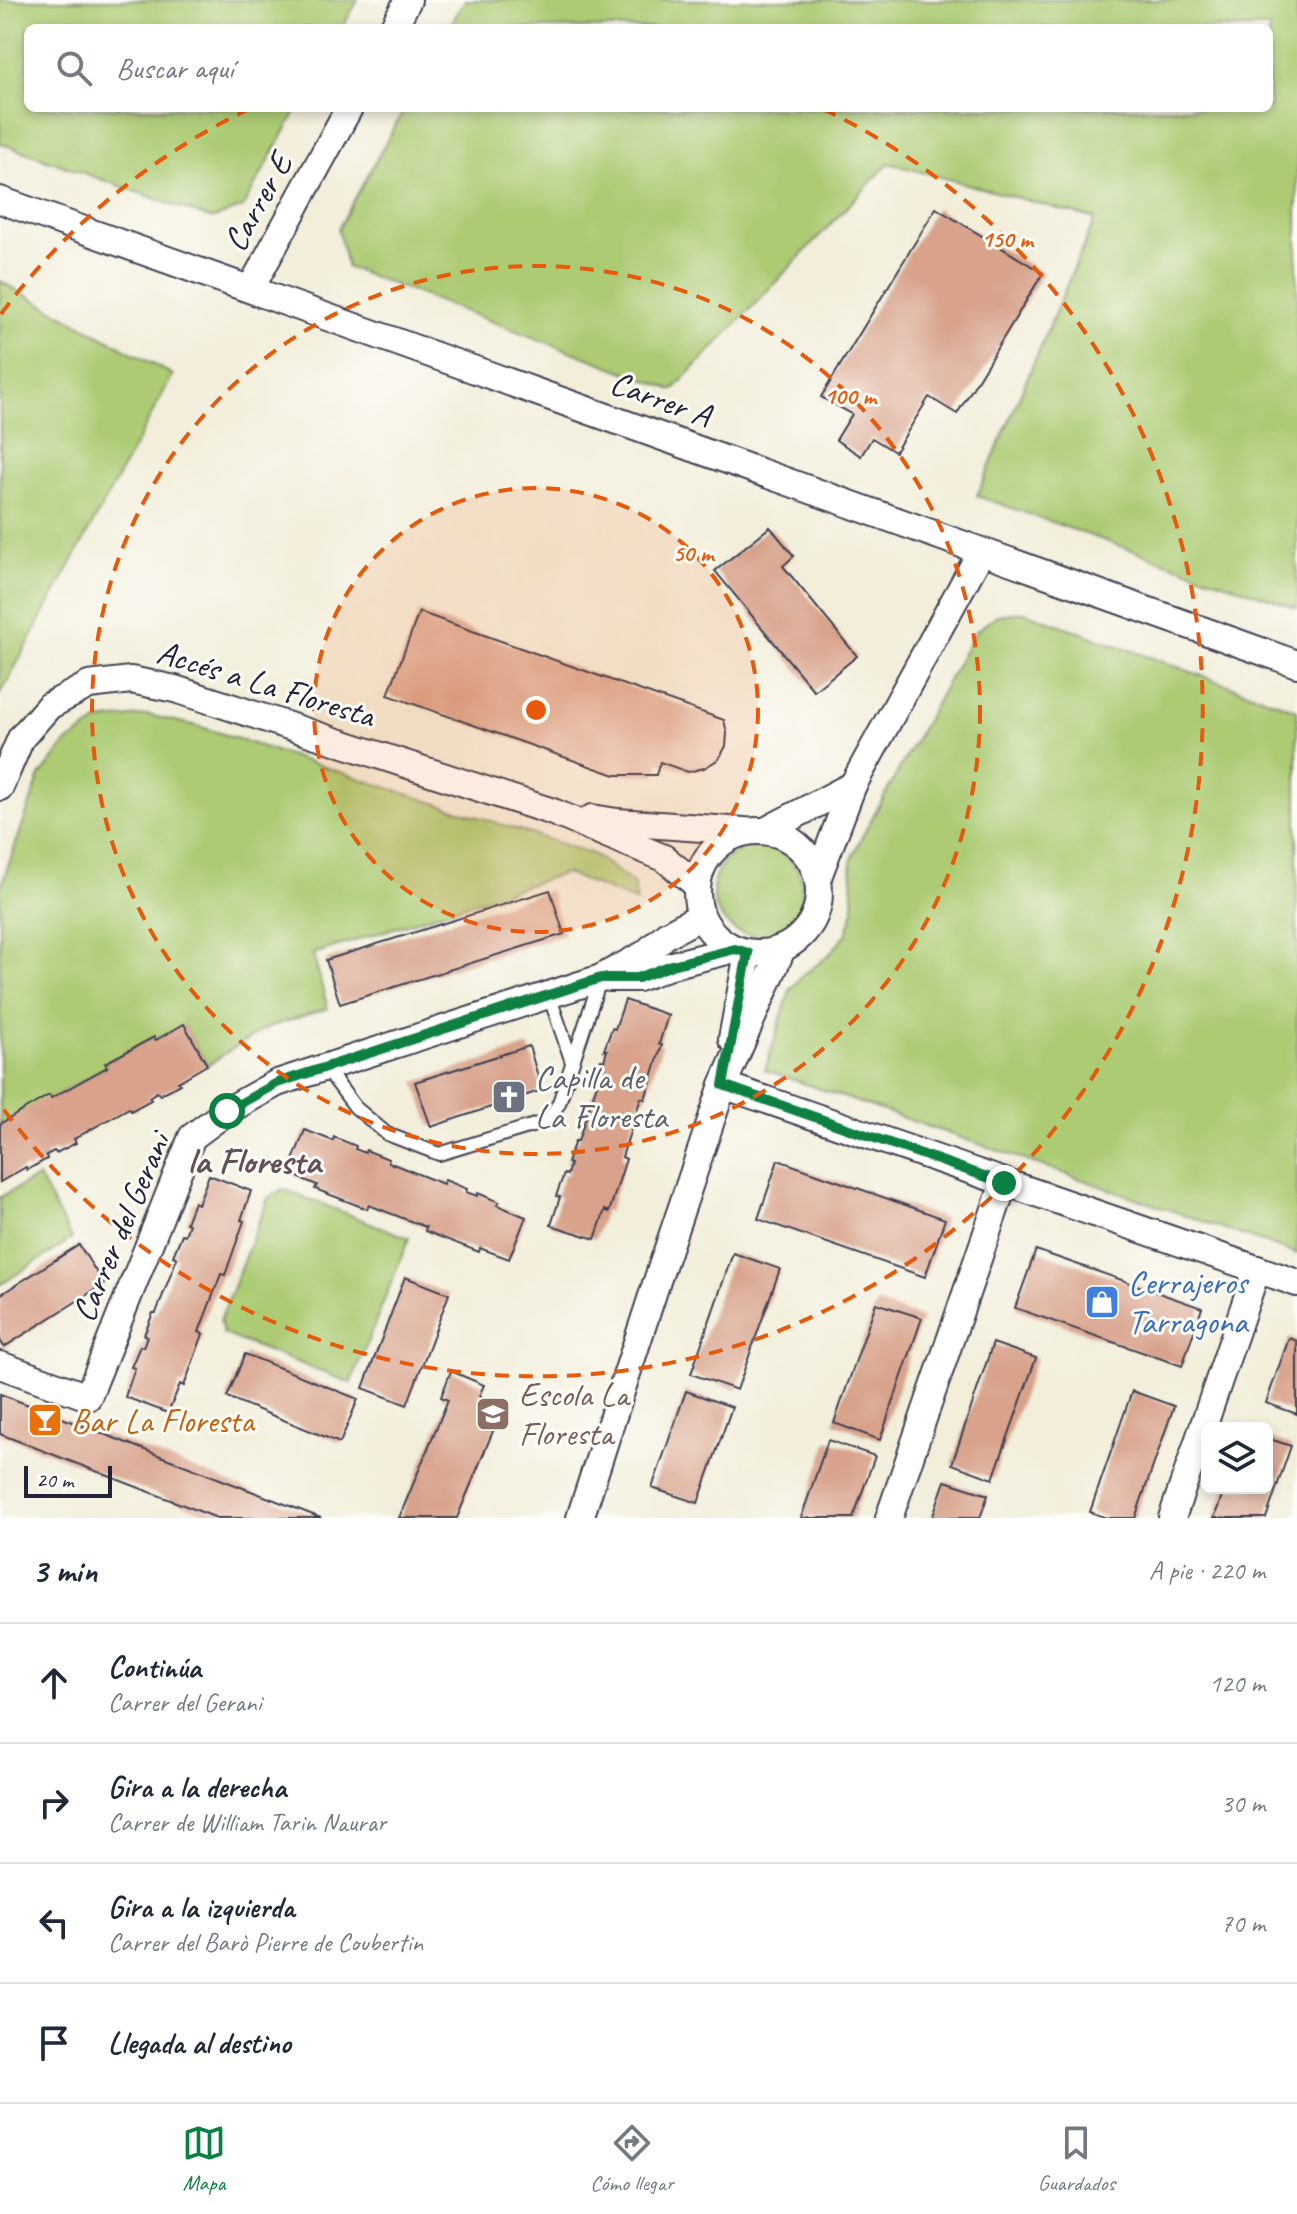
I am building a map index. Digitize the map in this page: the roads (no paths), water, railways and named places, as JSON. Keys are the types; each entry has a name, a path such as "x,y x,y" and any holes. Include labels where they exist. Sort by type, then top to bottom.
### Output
{"street":[{"path":"395,24 408,0"},
{"name":"Carrer E","path":"251,288 347,112"},
{"name":"Carrer A","path":"0,200 1297,664"},
{"path":"818,877 853,785 981,552"},
{"name":"Accés a La Floresta","path":"0,787 21,738 49,706 89,685 131,680 175,689 553,812 664,858 697,885"},
{"path":"756,831 783,836 799,846 811,860 818,877 820,894 817,912 797,940 782,949 765,953 741,951 715,936 701,916 697,901 700,870 719,844 733,836 756,831 853,785"},
{"name":"Accés a La Floresta","path":"553,812 617,822 756,831"},
{"name":"Carrer del Gerani","path":"0,1365 88,1397 192,1137 227,1111 277,1083 601,978 645,954 666,935 701,916"},
{"path":"580,1518 723,1085 782,949"},
{"path":"723,1085 741,951"},
{"name":"Carrer del Gerani","path":"601,978 638,978 672,965 741,951"},
{"path":"723,1085 1297,1283"},
{"path":"889,1518 1004,1183"},
{"path":"1172,1518 1257,1269"}],"lane":[{"path":"325,1067 355,1107 387,1134 439,1154 548,1121 559,1103 601,978"},
{"path":"549,995 572,1062"}],"place":[{"name":"Capilla de La Floresta","path":"509,1097"},
{"name":"Cerrajeros Tarragona","path":"1102,1302"},
{"name":"Escola La Floresta","path":"493,1414"},
{"name":"Bar La Floresta","path":"45,1420"}],"district":[{"name":"la Floresta","path":"254,1160"}]}
